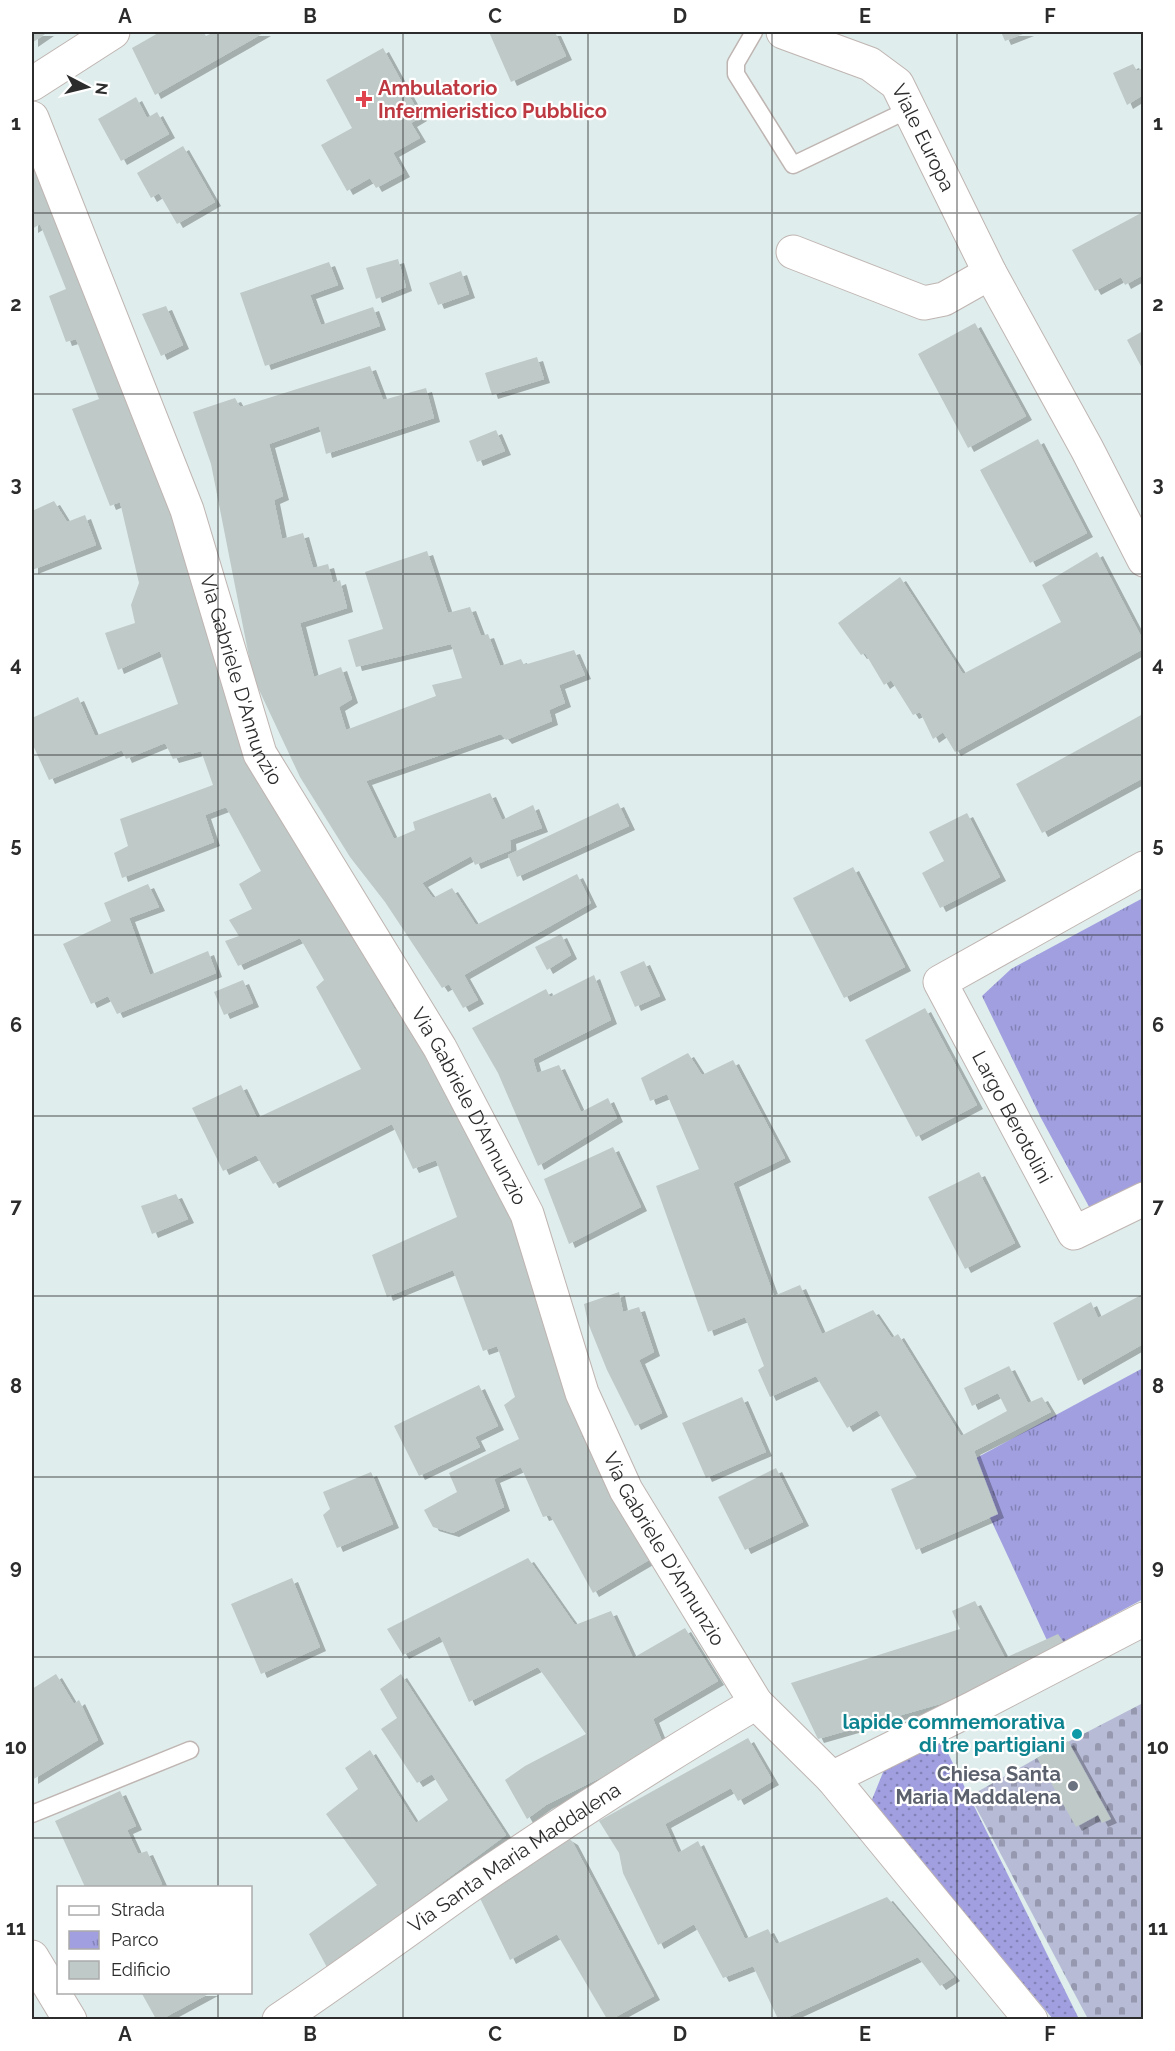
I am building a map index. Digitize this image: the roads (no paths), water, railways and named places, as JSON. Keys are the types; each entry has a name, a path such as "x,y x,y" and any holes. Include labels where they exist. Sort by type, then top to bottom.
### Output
{"street":[{"path":"32,84 113,32"},
{"name":"Viale Europa","path":"783,32 870,64 897,84 990,273 1087,448 1143,560"},
{"name":"Via Gabriele D'Annunzio","path":"32,118 187,510 260,754 440,1048 526,1214 582,1393 626,1490 756,1702 832,1778 1031,2019"},
{"path":"793,252 924,303 944,299 990,273"},
{"name":"Largo Berotolini","path":"1143,868 940,982 1074,1233 1143,1199"},
{"path":"832,1778 973,1708 1143,1619"},
{"name":"Via Santa Maria Maddalena","path":"279,2019 327,1988 466,1889 635,1776 756,1702"},
{"path":"32,1957 70,2019"}],"lane":[{"path":"754,32 736,63 736,74 793,165 909,109"},
{"path":"32,1814 190,1750"}],"place":[{"name":"Ambulatorio Infermieristico Pubblico","path":"364,99"},
{"name":"lapide commemorativa di tre partigiani","path":"1077,1734"},
{"name":"Chiesa Santa Maria Maddalena","path":"1073,1786"}]}
